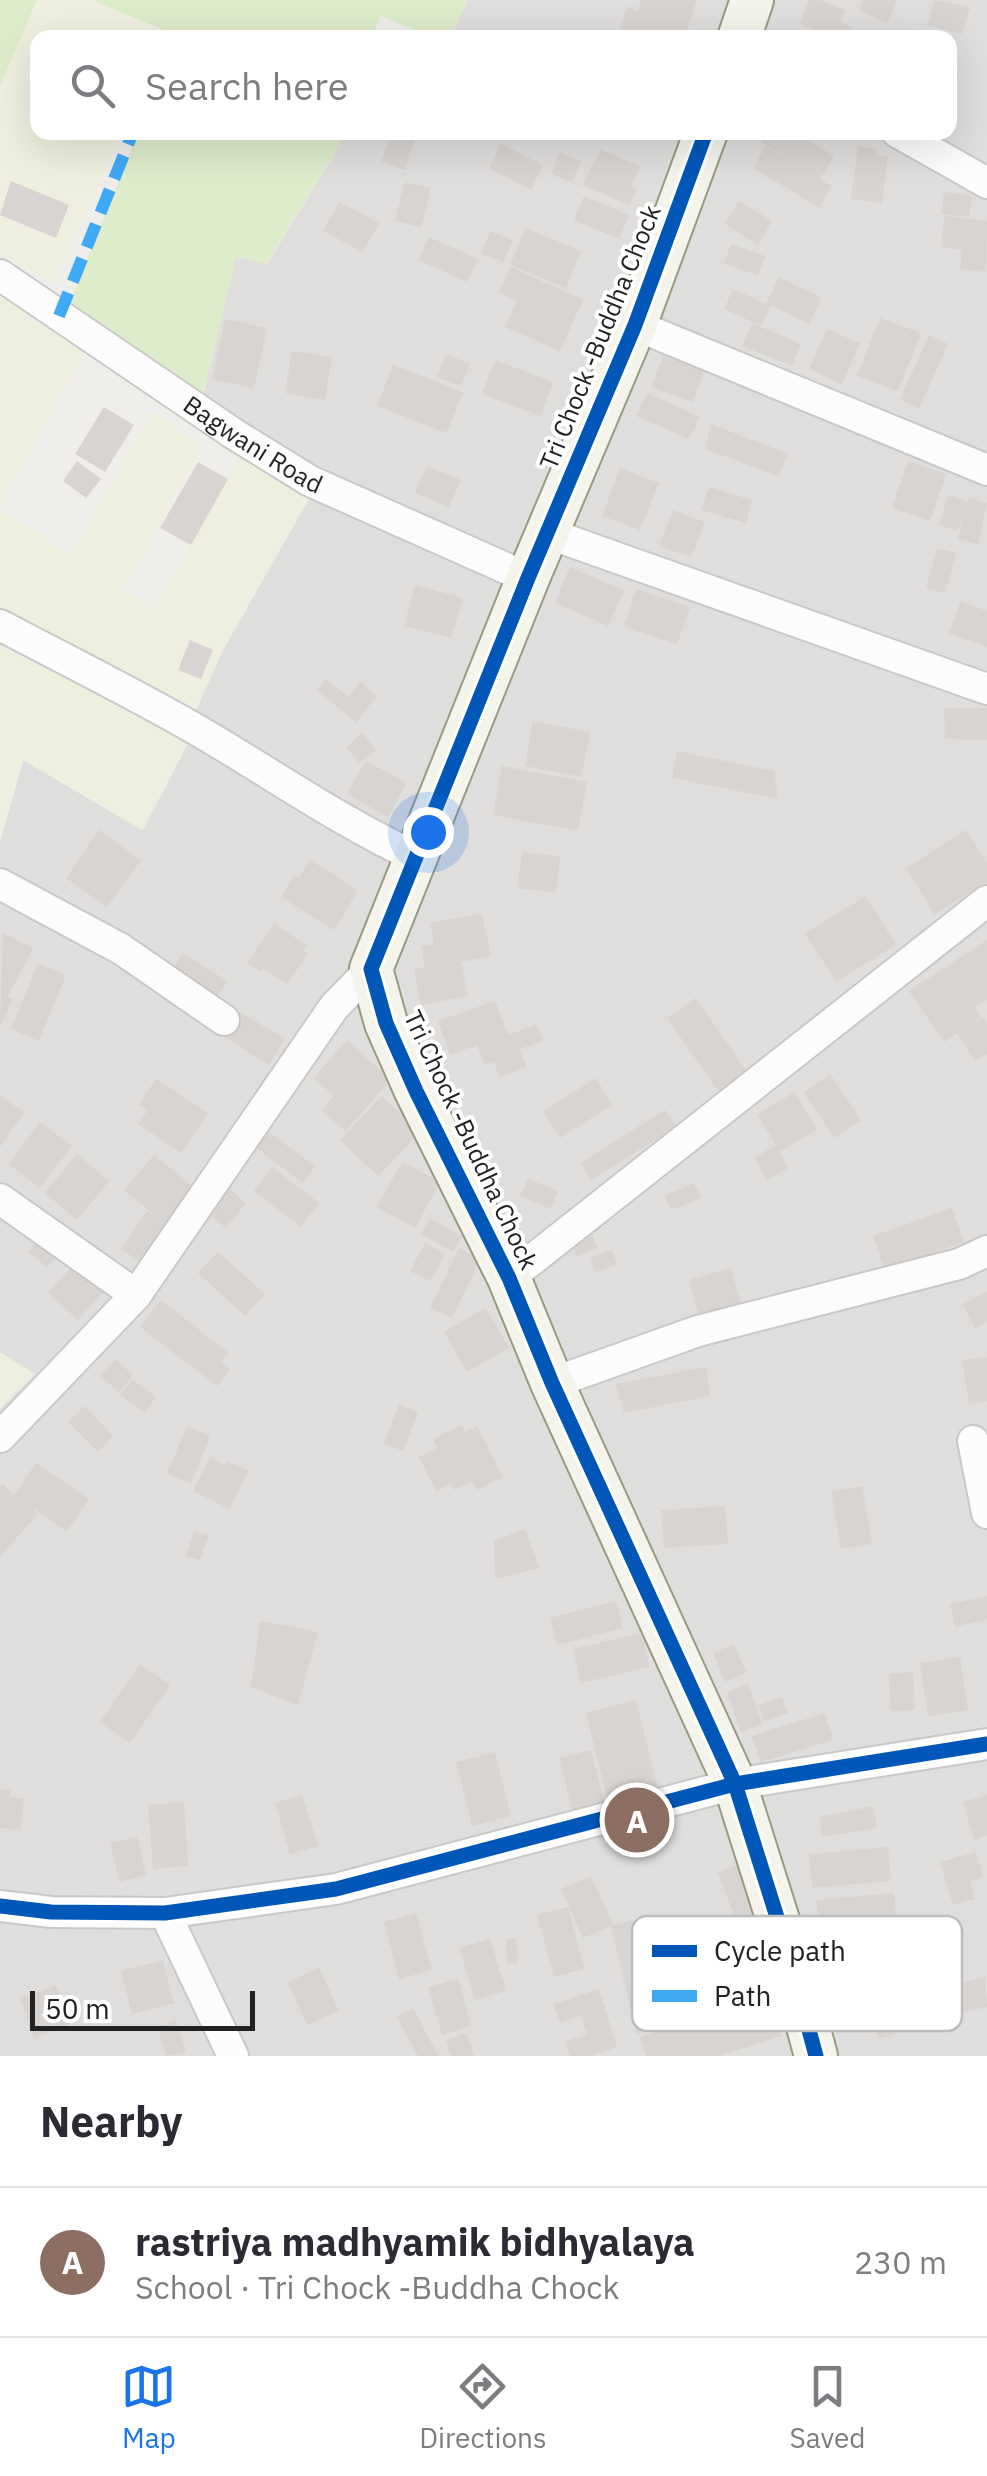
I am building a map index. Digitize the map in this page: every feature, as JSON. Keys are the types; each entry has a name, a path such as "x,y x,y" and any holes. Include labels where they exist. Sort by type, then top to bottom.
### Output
{"street":[{"path":"743,30 752,0"},
{"name":"Tri Chock -Buddha Chock","path":"703,140 636,325 528,578 371,969 386,1023 416,1091 509,1278 552,1384 734,1784 776,1916"},
{"path":"911,140 987,184"},
{"name":"Bagwani Road","path":"0,276 310,481 528,578"},
{"path":"636,325 987,470"},
{"path":"548,533 987,689"},
{"path":"0,625 197,730 296,792 418,858"},
{"path":"0,884 121,949 224,1020"},
{"path":"509,1278 987,900"},
{"path":"0,1437 136,1295 334,1007 371,969"},
{"path":"0,1199 136,1295"},
{"path":"552,1384 698,1331 959,1264 987,1252"},
{"path":"974,1442 987,1513"},
{"path":"0,1906 51,1912 164,1913 336,1889 734,1784 987,1744"},
{"path":"164,1913 233,2056"},
{"name":"Tri Chock -Buddha Chock","path":"809,2031 816,2056"}],"shaded area":[{"path":"468,0 987,0 987,2056 0,2056 0,842 23,760 142,830 223,650 310,497 202,400 236,256 267,264 343,140 957,140 957,30 453,30"}],"green space":[{"path":"0,0 37,0 0,86"},
{"path":"37,0 92,0 161,30 30,30 30,140 119,140 54,285 0,251 0,86"},
{"path":"92,0 468,0 453,30 414,30 381,16 374,30 164,30"},
{"path":"135,140 343,140 266,264 236,257 202,400 69,305"},
{"path":"2,293 87,349 0,507 0,297"},
{"path":"152,411 203,446 124,591 154,611 241,453 310,497 223,650 190,720 0,619 0,509 71,555"},
{"path":"0,632 192,736 143,830 23,760 0,842"},
{"path":"0,1352 35,1374 0,1409"}],"building":[{"path":"641,0 697,0 687,30 620,30 627,7 638,11"},
{"path":"809,0 820,0 845,10 840,22 852,27 815,30 800,24"},
{"path":"863,0 897,0 888,23 859,11"},
{"path":"935,0 970,7 962,34 927,25"},
{"path":"388,140 414,140 405,170 381,162"},
{"path":"808,140 834,156 820,179 832,186 820,208 753,168 765,147 783,156 761,142"},
{"path":"501,144 543,165 531,190 489,168"},
{"path":"858,146 877,149 877,155 888,156 882,203 851,199"},
{"path":"601,150 640,166 630,205 582,185"},
{"path":"560,152 581,161 572,182 551,174"},
{"path":"11,181 69,205 56,238 0,215"},
{"path":"405,182 431,188 421,227 395,221"},
{"path":"944,192 972,196 969,217 941,214"},
{"path":"584,196 629,215 619,239 574,220"},
{"path":"739,201 772,221 758,245 725,224"},
{"path":"339,202 379,223 363,252 323,231"},
{"path":"944,216 987,221 986,272 960,269 962,250 941,247"},
{"path":"526,228 581,251 566,288 510,265"},
{"path":"490,231 512,240 504,262 481,254"},
{"path":"429,237 478,259 467,282 418,260"},
{"path":"731,244 765,256 758,275 724,264"},
{"path":"511,267 583,300 560,351 505,327 517,301 499,293"},
{"path":"779,277 822,298 809,324 771,305 761,326 724,309 733,289 766,304"},
{"path":"880,318 921,333 898,391 857,376"},
{"path":"225,319 267,328 254,388 212,379"},
{"path":"752,323 801,344 792,366 742,346"},
{"path":"827,329 860,343 842,384 809,369"},
{"path":"929,335 948,344 919,408 900,399"},
{"path":"292,351 332,357 325,400 285,393"},
{"path":"446,354 470,364 461,386 437,377"},
{"path":"663,356 704,371 693,402 651,387"},
{"path":"495,360 553,382 541,416 482,394"},
{"path":"393,365 463,392 447,433 377,406"},
{"path":"647,393 700,417 689,439 636,416"},
{"path":"104,407 134,425 105,472 75,454"},
{"path":"711,424 788,454 778,476 705,449"},
{"path":"77,461 101,479 86,498 63,481"},
{"path":"908,461 946,474 930,521 892,508"},
{"path":"198,462 228,479 191,545 160,528"},
{"path":"427,466 461,480 449,507 415,493"},
{"path":"620,468 659,483 640,530 602,516"},
{"path":"709,487 752,500 746,523 701,510"},
{"path":"948,495 987,503 978,544 958,539 965,512 958,531 939,525"},
{"path":"673,510 705,522 691,557 659,546"},
{"path":"937,548 956,553 945,593 926,588"},
{"path":"570,567 624,590 608,626 555,603"},
{"path":"415,585 463,598 451,638 404,626"},
{"path":"636,589 690,607 677,644 624,627"},
{"path":"961,601 987,611 987,647 949,633"},
{"path":"190,640 213,650 201,679 178,670"},
{"path":"326,679 348,697 360,682 377,696 356,722 317,690"},
{"path":"944,708 987,708 987,740 945,739"},
{"path":"533,721 590,732 581,777 525,766"},
{"path":"362,733 376,750 360,763 346,748"},
{"path":"677,751 774,771 778,799 672,778"},
{"path":"366,761 407,783 388,817 347,794"},
{"path":"502,766 587,782 578,831 493,815"},
{"path":"99,830 141,860 107,907 66,878"},
{"path":"966,830 987,864 987,882 934,914 906,868"},
{"path":"522,852 560,856 556,893 517,888"},
{"path":"310,860 358,890 334,930 281,897 294,875 299,878"},
{"path":"866,896 896,945 836,982 805,933"},
{"path":"482,913 491,956 461,962 468,996 421,1005 414,969 425,967 421,946 434,944 430,923"},
{"path":"274,923 307,946 303,951 308,954 287,984 263,968 261,972 247,963"},
{"path":"3,933 33,948 8,996 13,999 0,1026"},
{"path":"987,940 987,1000 975,1007 981,1017 968,1026 983,1018 987,1025 987,1054 975,1061 957,1033 944,1042 909,991"},
{"path":"183,953 227,981 215,1000 170,972"},
{"path":"38,964 66,975 39,1041 11,1029"},
{"path":"696,998 749,1075 721,1095 667,1018"},
{"path":"495,1001 508,1035 537,1024 543,1041 520,1049 527,1067 499,1078 494,1062 485,1065 477,1045 450,1055 438,1021"},
{"path":"238,1011 285,1039 269,1065 223,1036"},
{"path":"347,1040 391,1080 345,1131 322,1110 334,1096 314,1078"},
{"path":"830,1074 861,1120 834,1138 804,1092"},
{"path":"596,1078 612,1105 560,1138 543,1111"},
{"path":"156,1079 208,1113 181,1153 138,1124 148,1110 139,1104"},
{"path":"795,1092 817,1130 779,1152 788,1168 767,1180 754,1158 776,1145 757,1114"},
{"path":"0,1096 24,1112 0,1147"},
{"path":"382,1096 420,1132 378,1176 340,1140"},
{"path":"665,1110 676,1127 591,1180 581,1163"},
{"path":"40,1122 72,1146 40,1188 9,1164"},
{"path":"267,1131 315,1166 303,1183 255,1147"},
{"path":"77,1154 109,1181 77,1220 45,1193"},
{"path":"154,1155 196,1189 140,1262 121,1249 147,1211 160,1219 124,1190"},
{"path":"402,1162 440,1182 415,1228 377,1207"},
{"path":"272,1167 319,1203 301,1227 254,1191"},
{"path":"528,1179 558,1191 551,1209 520,1196"},
{"path":"694,1183 701,1198 671,1210 665,1196"},
{"path":"227,1187 246,1203 226,1228 206,1212"},
{"path":"952,1208 964,1242 885,1270 873,1236"},
{"path":"430,1218 462,1236 453,1252 421,1234"},
{"path":"591,1231 598,1248 577,1256 570,1239"},
{"path":"41,1236 60,1252 47,1267 28,1252"},
{"path":"425,1243 445,1254 430,1281 410,1271"},
{"path":"459,1248 481,1258 452,1318 430,1308"},
{"path":"612,1250 616,1265 595,1272 590,1257"},
{"path":"218,1252 265,1294 245,1316 198,1273"},
{"path":"73,1266 103,1292 78,1320 48,1293"},
{"path":"731,1268 741,1305 699,1317 689,1280"},
{"path":"987,1292 987,1322 975,1328 963,1304"},
{"path":"161,1300 229,1353 221,1362 230,1370 217,1386 140,1327"},
{"path":"486,1308 509,1348 467,1372 444,1332"},
{"path":"987,1357 987,1401 969,1404 962,1360"},
{"path":"115,1359 133,1375 119,1392 100,1376"},
{"path":"706,1367 710,1396 624,1413 616,1384"},
{"path":"132,1379 156,1397 145,1413 120,1395"},
{"path":"399,1405 418,1412 403,1451 384,1444"},
{"path":"85,1406 113,1436 98,1452 68,1422"},
{"path":"461,1425 465,1432 477,1426 503,1477 477,1490 472,1481 454,1490 451,1483 436,1491 419,1457 437,1448 433,1439"},
{"path":"187,1426 210,1436 191,1483 167,1474"},
{"path":"210,1458 248,1471 230,1509 193,1491"},
{"path":"36,1463 89,1499 67,1531 33,1508 37,1515 0,1556 0,1487 3,1484 14,1495"},
{"path":"862,1486 872,1544 841,1549 831,1491"},
{"path":"725,1506 728,1544 664,1548 661,1510"},
{"path":"525,1529 539,1568 495,1579 494,1541"},
{"path":"194,1531 209,1535 200,1560 186,1556"},
{"path":"987,1596 987,1619 955,1627 950,1604"},
{"path":"616,1601 623,1628 557,1645 550,1618"},
{"path":"260,1621 318,1632 298,1705 251,1687"},
{"path":"642,1633 649,1667 581,1683 573,1649"},
{"path":"734,1644 746,1672 725,1682 713,1653"},
{"path":"960,1657 968,1710 928,1716 920,1663"},
{"path":"140,1664 170,1685 130,1743 100,1722"},
{"path":"913,1672 915,1710 891,1711 889,1674"},
{"path":"748,1684 762,1724 741,1732 727,1692"},
{"path":"782,1697 788,1713 764,1721 759,1705"},
{"path":"636,1700 658,1790 608,1802 586,1713"},
{"path":"825,1713 833,1740 760,1762 752,1736"},
{"path":"591,1750 605,1806 573,1814 559,1758"},
{"path":"495,1752 511,1816 472,1826 456,1762"},
{"path":"0,1789 11,1790 9,1796 24,1799 20,1831 0,1828"},
{"path":"302,1795 318,1846 290,1854 275,1803"},
{"path":"987,1795 987,1836 974,1840 963,1802"},
{"path":"184,1802 188,1866 153,1869 148,1805"},
{"path":"873,1806 877,1828 823,1837 819,1817"},
{"path":"137,1837 146,1875 119,1882 110,1843"},
{"path":"888,1847 891,1881 812,1888 809,1854"},
{"path":"976,1852 983,1877 970,1881 975,1899 953,1905 940,1862"},
{"path":"741,1864 759,1916 734,1916 718,1872"},
{"path":"591,1876 613,1925 632,1921 632,2017 611,1926 583,1938 561,1889"},
{"path":"894,1893 896,1916 818,1916 816,1900"},
{"path":"568,1907 584,1969 554,1977 537,1915"},
{"path":"416,1913 432,1970 399,1979 384,1922"},
{"path":"516,1938 518,1963 507,1964 506,1939"},
{"path":"490,1939 506,1991 475,2000 459,1948"},
{"path":"163,1960 174,2003 132,2014 121,1971"},
{"path":"319,1968 339,2011 307,2025 288,1982"},
{"path":"985,1977 987,2007 963,2012 962,1983"},
{"path":"458,1979 471,2026 442,2035 428,1987"},
{"path":"56,1986 70,2025 34,2038 20,1998"},
{"path":"599,1989 617,2047 590,2056 570,2056 565,2041 587,2035 581,2016 560,2023 554,2004"},
{"path":"413,2008 439,2056 418,2056 397,2017"},
{"path":"176,2020 186,2052 166,2056 157,2026"},
{"path":"660,2031 780,2031 782,2036 718,2056 646,2056 640,2037"},
{"path":"875,2031 904,2031 878,2039"},
{"path":"467,2033 474,2056 451,2056 446,2040"}],"marked path":[{"path":"59,316 130,140"}],"cycle path":[{"path":"703,140 635,325 528,578 371,969 386,1023 416,1091 509,1278 552,1383 735,1784 777,1916"},
{"path":"0,1906 51,1912 165,1913 336,1889 735,1784 987,1744"},
{"path":"809,2031 816,2056"}],"place":[{"name":"rastriya madhyamik bidhyalaya","path":"637,1820"}]}
